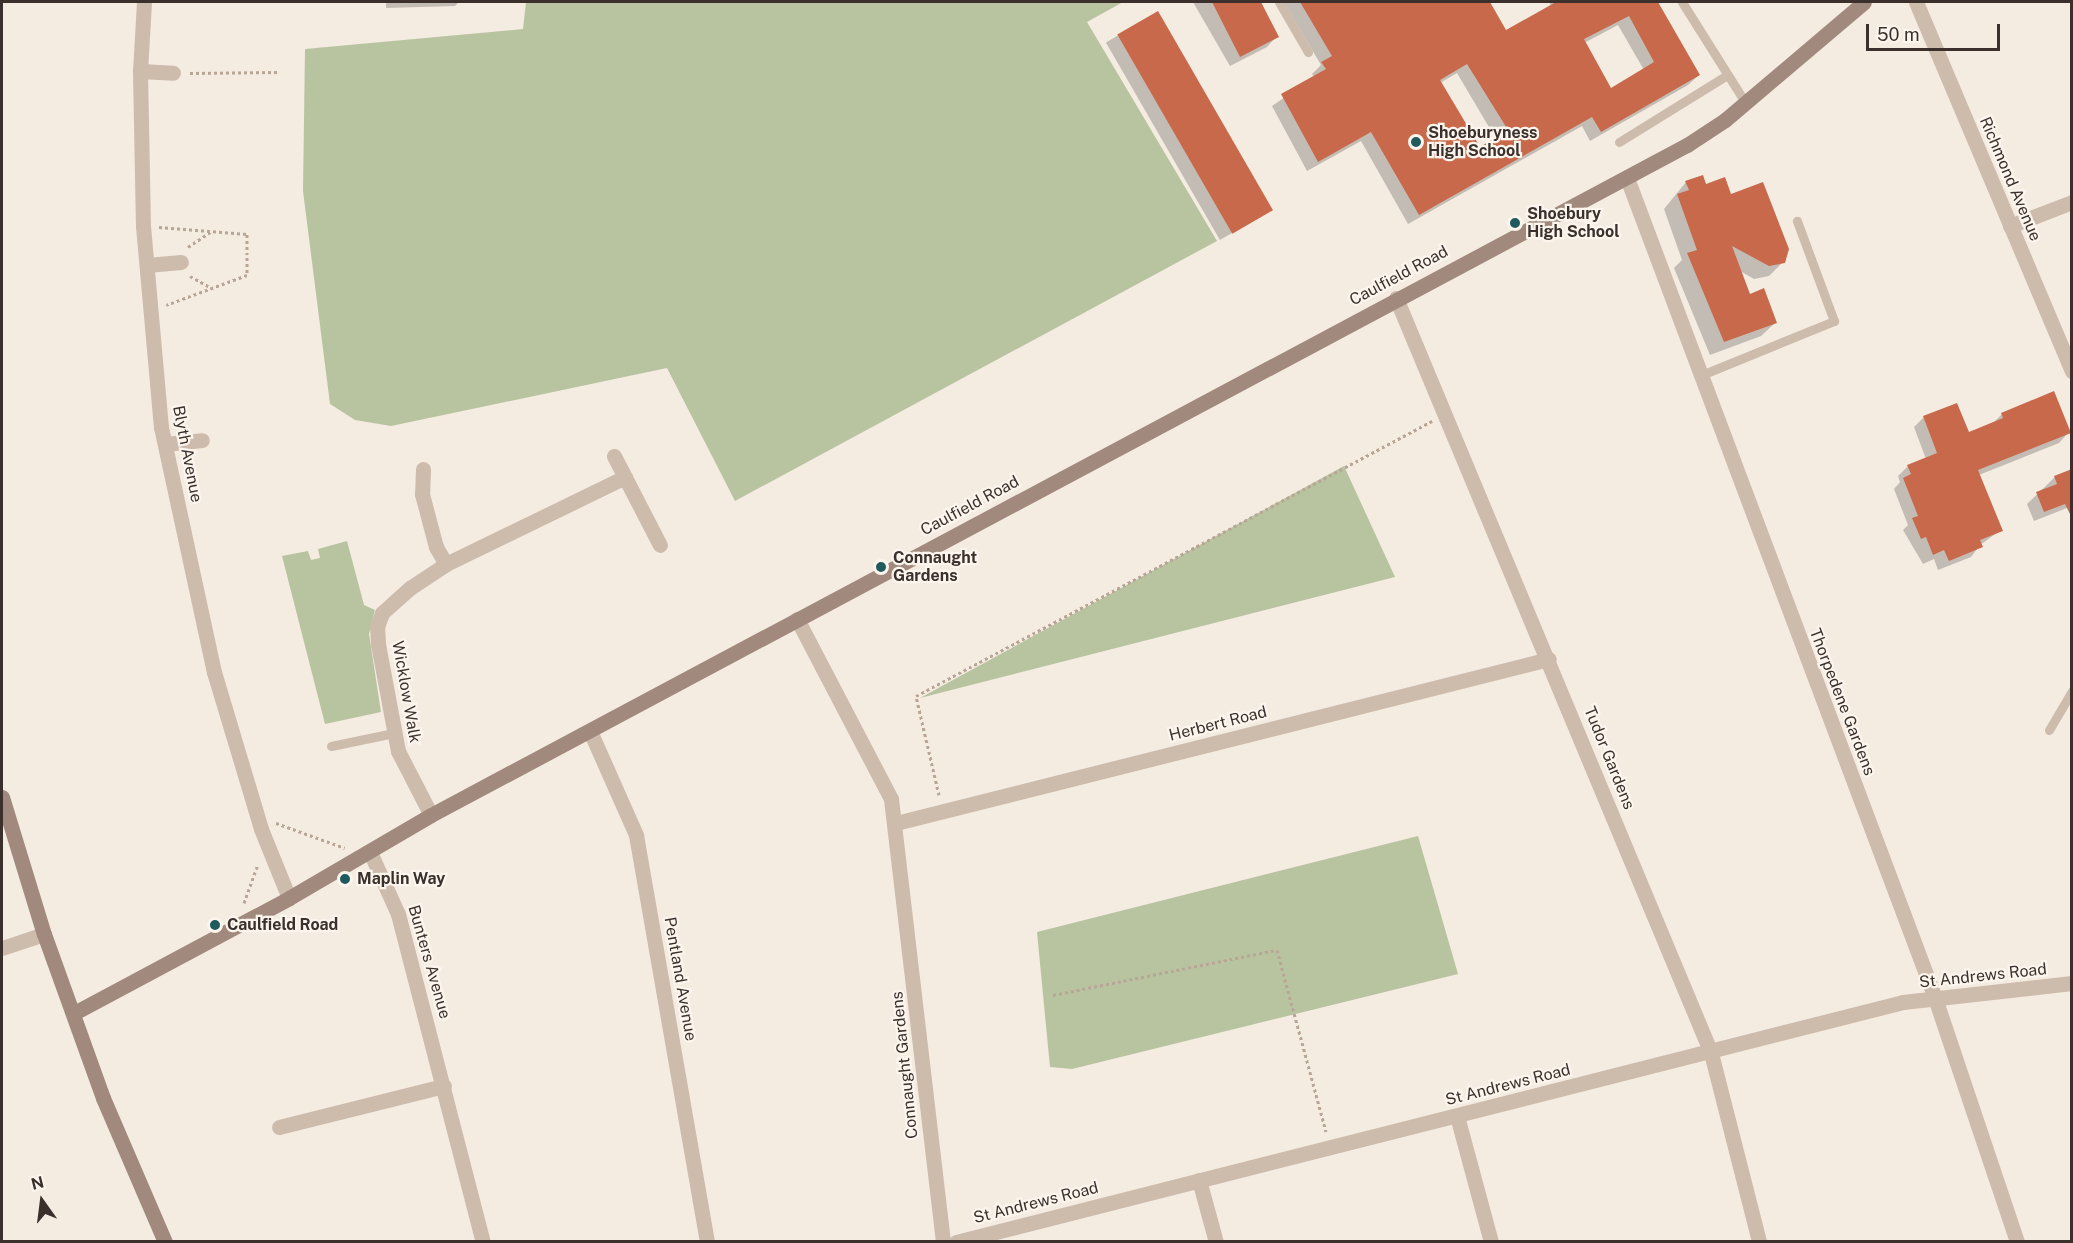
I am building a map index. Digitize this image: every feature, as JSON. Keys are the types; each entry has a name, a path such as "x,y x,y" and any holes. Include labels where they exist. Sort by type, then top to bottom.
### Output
{"street":[{"name":"Blyth Avenue","path":"144,2 140,70 142,226 165,444 214,672 261,829 289,898"},
{"name":"Caulfield Road","path":"74,1013 289,898 431,815 1396,298 1687,145 1745,102 1864,2"},
{"name":"Richmond Avenue","path":"1916,2 2072,371"},
{"path":"140,70 173,73"},
{"name":"Thorpedene Gardens","path":"1627,178 1699,376 1935,998 2017,1242"},
{"path":"2010,226 2072,202"},
{"path":"147,265 181,262"},
{"name":"Tudor Gardens","path":"1396,298 1549,659 1711,1053 1759,1242"},
{"path":"165,444 202,440"},
{"path":"614,456 660,545"},
{"path":"423,469 417,495 436,547 446,564"},
{"name":"Wicklow Walk","path":"431,815 398,751 377,627 393,601 446,564 625,477"},
{"name":"Connaught Gardens","path":"797,619 891,799 896,823 943,1242"},
{"name":"Herbert Road","path":"896,823 1549,659"},
{"name":"Pentland Avenue","path":"590,730 636,835 707,1242"},
{"path":"2,797 44,934 103,1098 165,1242"},
{"name":"Bunters Avenue","path":"364,855 398,914 483,1242"},
{"path":"2,948 44,934"},
{"name":"St Andrews Road","path":"956,1242 1711,1053 1903,1002 2072,983"},
{"path":"279,1127 444,1086"},
{"path":"1457,1116 1491,1242"},
{"path":"1199,1180 1216,1242"}],"lane":[{"path":"1279,2 1308,52"},
{"path":"1682,2 1745,102"},
{"path":"1618,142 1727,75"},
{"path":"1699,376 1834,321 1797,220"},
{"path":"2049,730 2072,691"},
{"path":"332,746 394,733"}],"path":[{"path":"173,73 280,72"},
{"path":"142,226 247,234 247,275 151,311"},
{"path":"943,812 916,696 1445,414"},
{"path":"261,829 278,822 364,855"},
{"path":"249,919 243,905 259,860 271,855"},
{"path":"1053,995 1277,950 1331,1147"}],"green space":[{"path":"526,2 1123,2 1087,22 1217,241 735,501 667,368 391,426 355,420 330,404 303,191 305,49 523,29"},
{"path":"1344,466 1395,577 920,698"},
{"path":"347,541 364,605 375,610 369,634 381,712 325,724 282,556 308,551 311,560 320,558 318,549"},
{"path":"1418,836 1458,974 1072,1069 1050,1067 1037,932"}],"building":[{"path":"1212,2 1261,2 1279,37 1240,57"},
{"path":"1300,2 1490,2 1506,30 1556,2 1658,2 1700,75 1601,132 1592,117 1419,215 1371,132 1318,162 1281,94 1326,69 1321,62 1332,56","holes":["1629,16 1654,62 1611,88 1584,39","1467,64 1508,130 1480,147 1440,80"]},
{"path":"1158,11 1273,210 1232,234 1117,34"},
{"path":"1703,175 1706,184 1725,177 1731,194 1763,182 1789,249 1785,263 1769,266 1732,246 1750,294 1764,288 1777,323 1724,342 1687,253 1697,250 1677,194 1689,190 1685,181"},
{"path":"2054,391 2071,433 1978,470 2003,531 1980,540 1983,547 1949,561 1944,550 1933,555 1926,537 1921,539 1912,518 1918,516 1903,478 1911,474 1907,465 1937,453 1923,416 1957,403 1969,432 2003,418 2001,413"},
{"path":"2072,469 2072,518 2065,504 2044,512 2036,492 2057,484 2054,476"}],"place":[{"name":"Shoeburyness High School","path":"1416,142"},
{"name":"Shoebury High School","path":"1515,223"},
{"name":"Connaught Gardens","path":"881,567"},
{"name":"Maplin Way","path":"345,879"},
{"name":"Caulfield Road","path":"215,925"}]}
